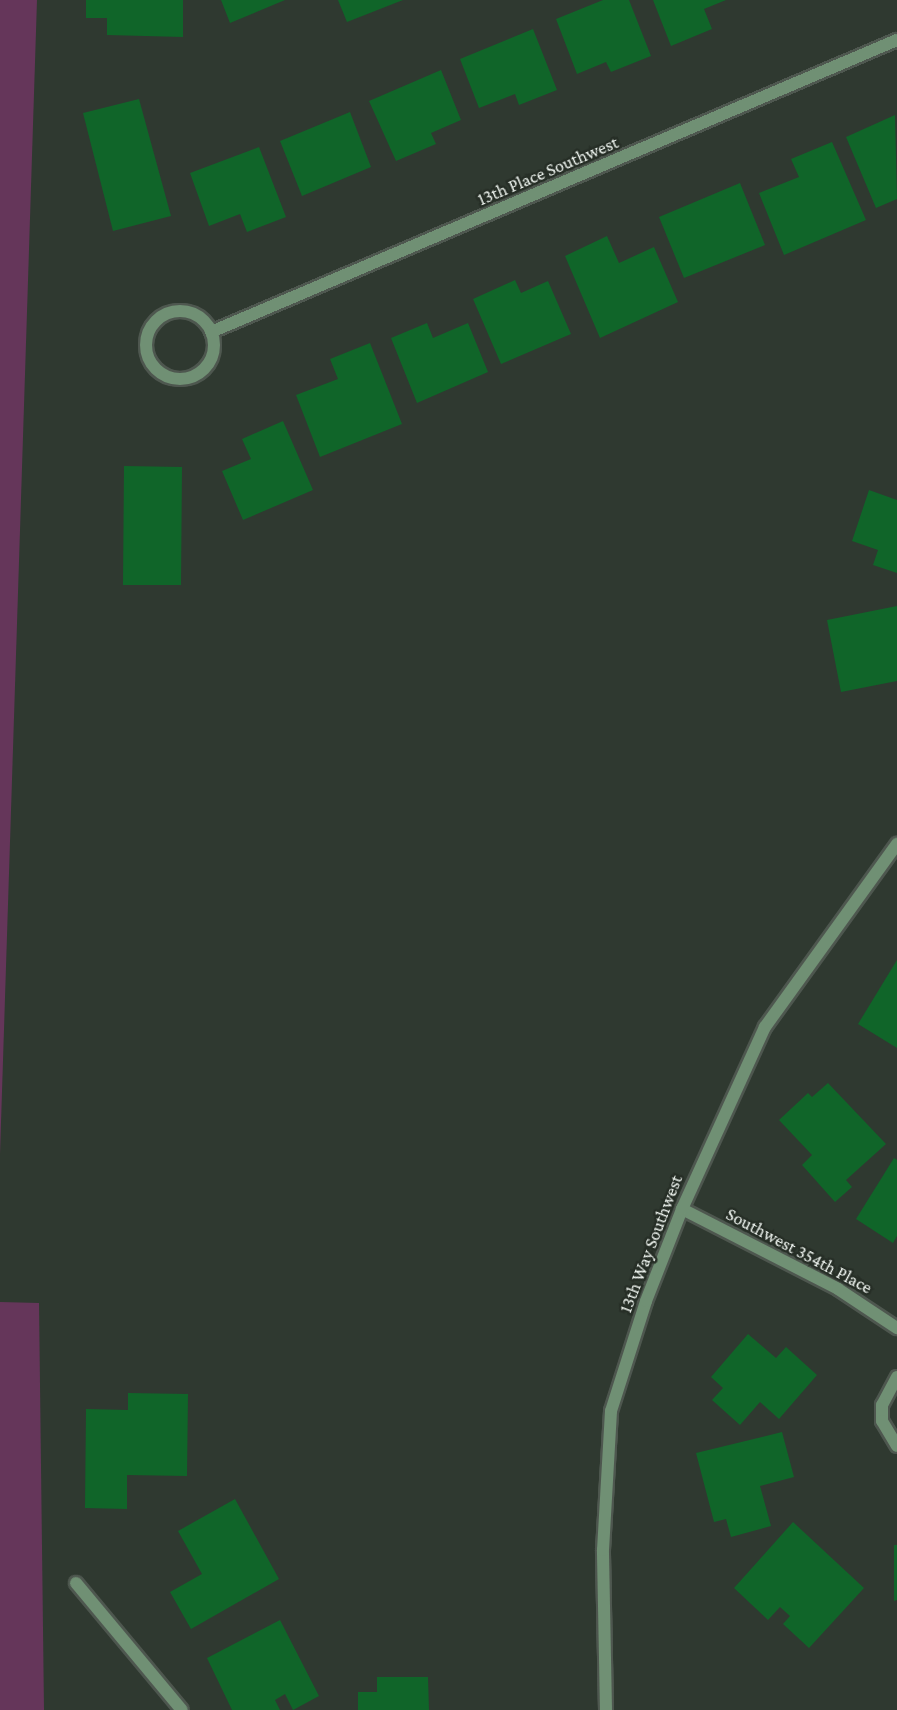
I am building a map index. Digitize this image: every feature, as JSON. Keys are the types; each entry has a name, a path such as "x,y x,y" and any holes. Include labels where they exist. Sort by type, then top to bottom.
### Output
{"street":[{"name":"13th Place Southwest","path":"212,332 897,40"},
{"path":"172,312 196,315 212,332 213,353 202,371 193,377 172,379 162,375 148,359 147,336 152,325 172,312"},
{"name":"13th Way Southwest","path":"606,1710 603,1550 611,1411 646,1301 682,1209 765,1027 897,844"},
{"name":"Southwest 354th Place","path":"682,1209 838,1289 897,1328"},
{"path":"897,1377 882,1405 882,1421 897,1446"},
{"path":"76,1583 182,1710"}],"shaded area":[{"path":"0,0 37,0 0,1154"},
{"path":"0,1302 39,1303 44,1710 0,1710"}],"building":[{"path":"86,0 183,0 183,37 107,35 107,18 86,18"},
{"path":"221,0 285,0 230,23"},
{"path":"338,0 403,0 347,22"},
{"path":"603,0 629,0 651,56 611,72 606,62 577,74 556,19"},
{"path":"653,0 726,0 704,9 712,29 671,46"},
{"path":"533,29 557,90 519,105 515,94 479,108 460,59"},
{"path":"441,70 461,120 431,133 436,144 396,161 369,101"},
{"path":"139,99 171,216 113,231 83,113"},
{"path":"350,112 371,167 302,196 280,141"},
{"path":"895,115 897,199 876,208 846,137"},
{"path":"832,142 866,220 784,255 759,193 799,177 791,159"},
{"path":"259,147 286,217 247,232 240,214 209,226 190,173"},
{"path":"740,183 765,245 684,278 659,217"},
{"path":"607,236 619,263 654,247 678,302 600,338 565,256"},
{"path":"515,280 521,293 548,281 571,334 501,364 473,299"},
{"path":"427,323 433,338 468,323 488,372 417,403 391,338"},
{"path":"370,343 402,424 320,457 296,395 338,379 330,359"},
{"path":"283,421 313,490 243,520 222,471 251,459 242,439"},
{"path":"124,466 182,467 181,585 123,585"},
{"path":"869,490 897,500 897,573 873,565 878,550 852,541"},
{"path":"897,606 897,681 841,692 827,620"},
{"path":"897,960 897,1048 858,1024"},
{"path":"828,1083 886,1144 846,1180 852,1187 835,1202 802,1165 812,1155 779,1120 808,1093 812,1097"},
{"path":"894,1158 897,1160 897,1236 893,1243 856,1219"},
{"path":"748,1334 776,1358 786,1347 817,1375 779,1419 760,1402 740,1425 712,1400 723,1388 711,1377"},
{"path":"128,1393 188,1394 187,1476 127,1475 127,1509 85,1508 86,1409 128,1410"},
{"path":"782,1432 794,1477 760,1486 771,1526 731,1537 726,1519 714,1522 696,1453"},
{"path":"235,1499 279,1579 191,1629 170,1592 202,1574 178,1531"},
{"path":"793,1522 864,1588 809,1648 783,1624 790,1616 780,1607 768,1620 734,1588"},
{"path":"894,1545 897,1545 897,1600 894,1601"},
{"path":"280,1620 319,1696 293,1710 285,1694 275,1700 280,1710 232,1710 207,1658"},
{"path":"377,1677 428,1677 429,1710 358,1710 358,1692 377,1692"}]}
